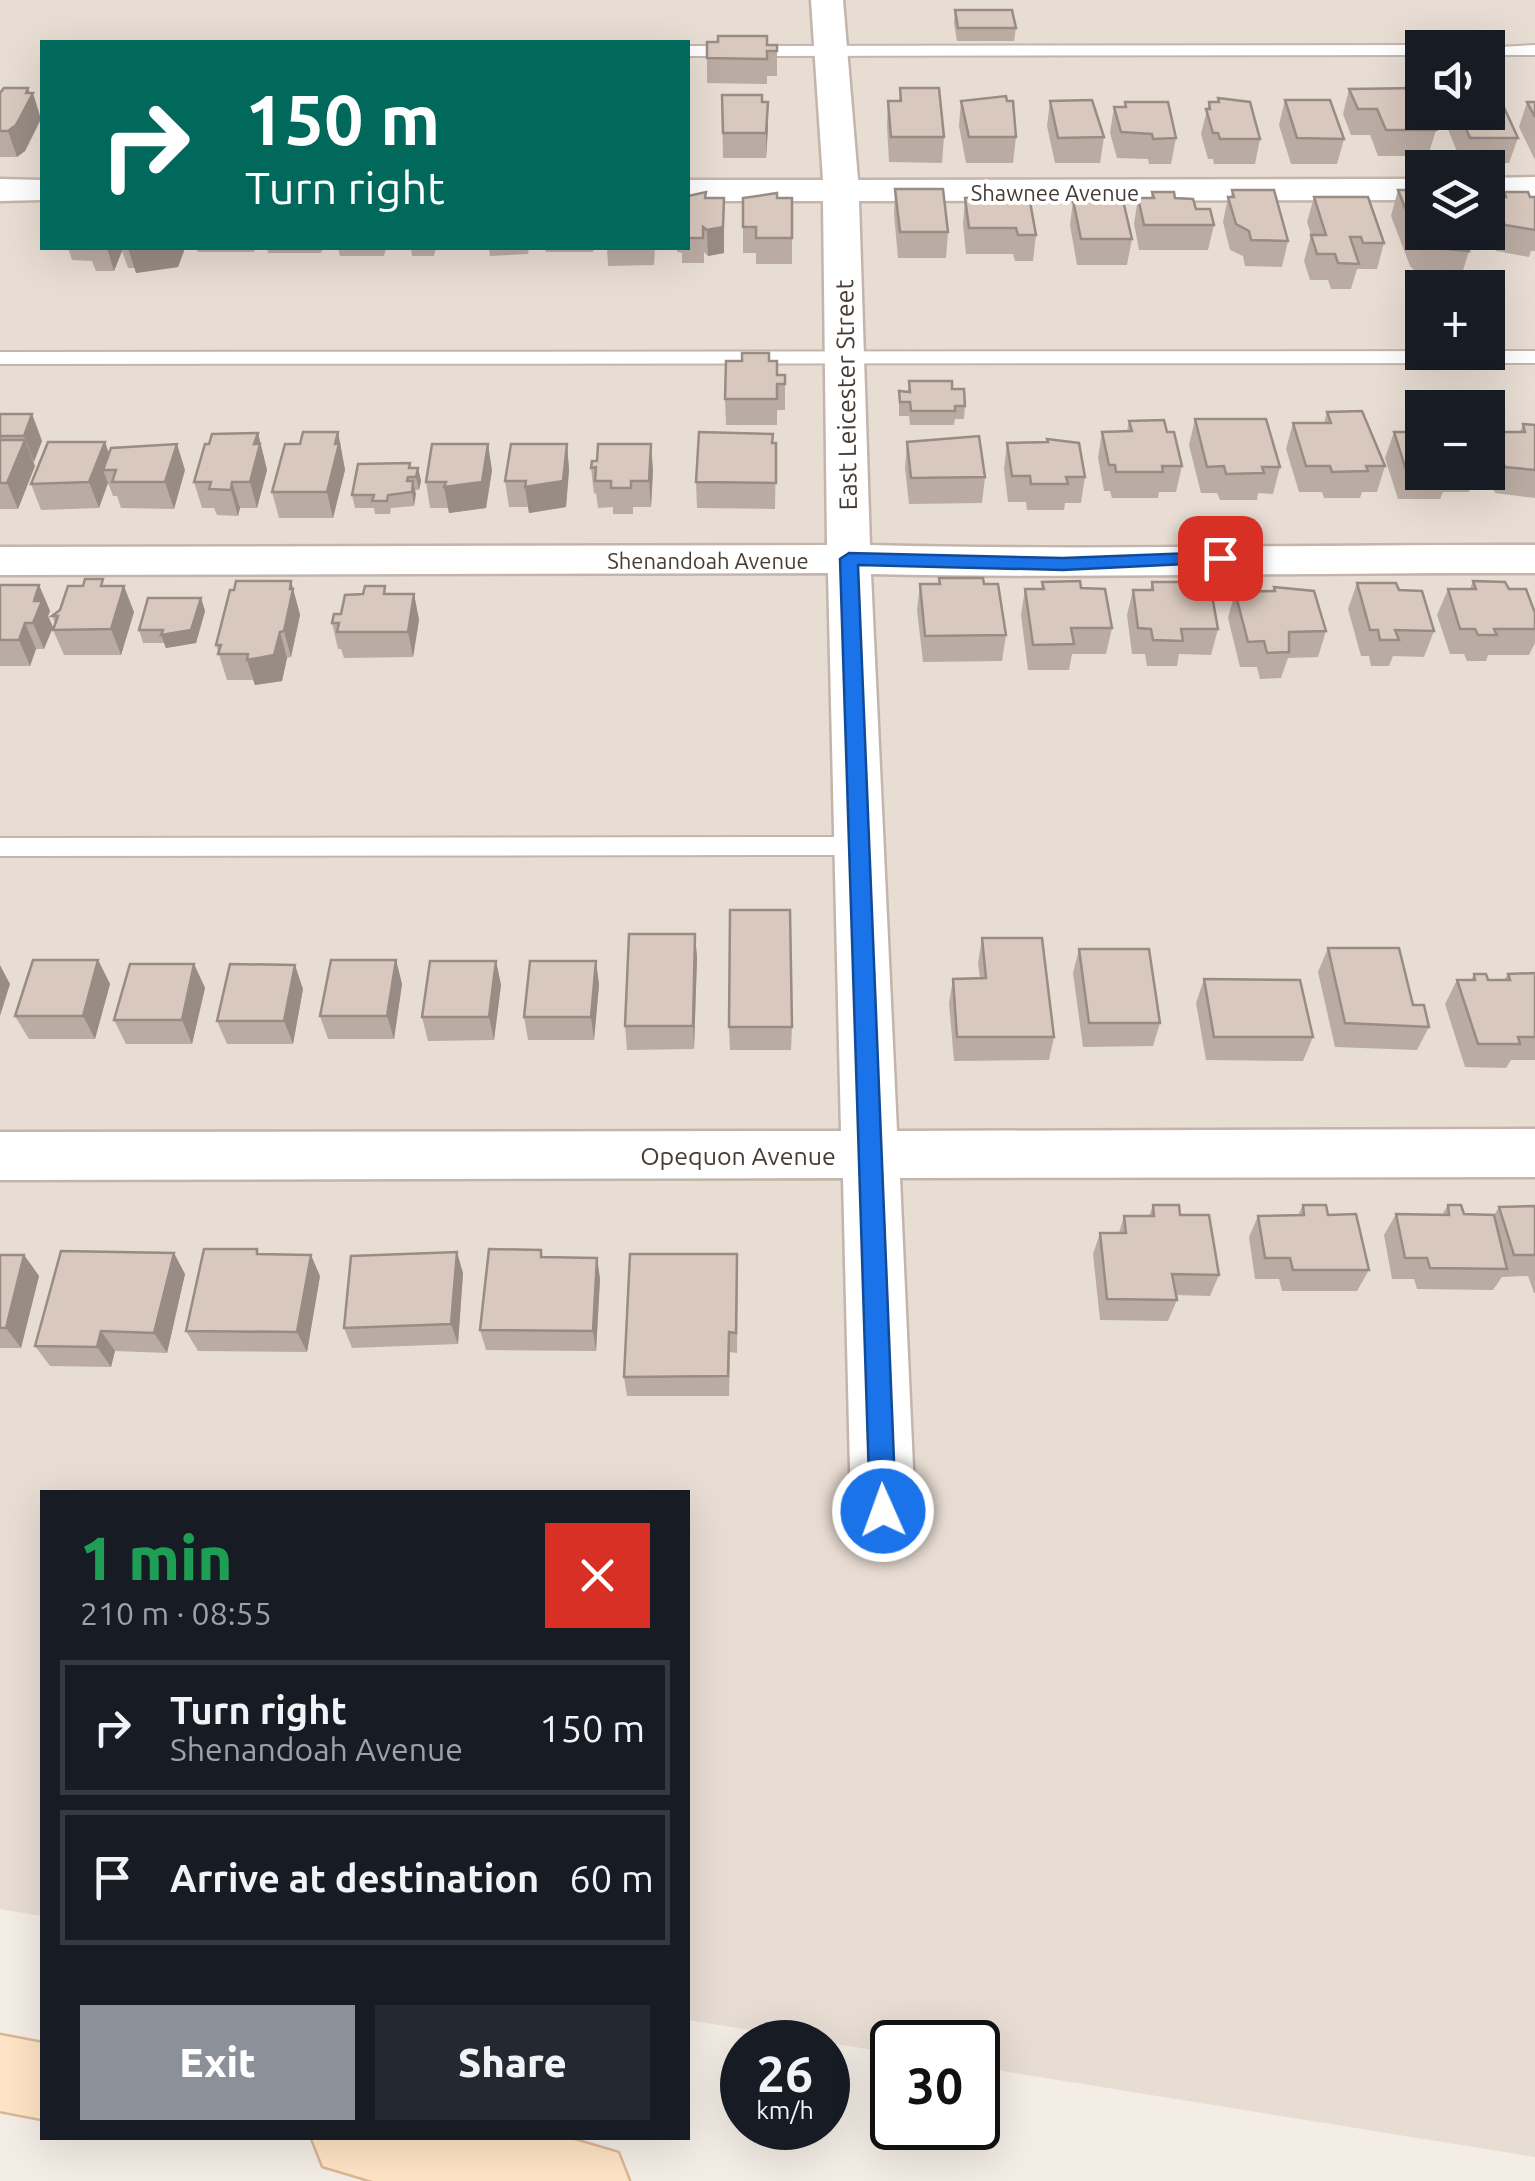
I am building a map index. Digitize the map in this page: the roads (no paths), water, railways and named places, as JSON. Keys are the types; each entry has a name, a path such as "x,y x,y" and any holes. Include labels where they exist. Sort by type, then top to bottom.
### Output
{"main road":[{"path":"0,2074 40,2081"},
{"path":"363,2140 590,2181"}],"street":[{"name":"East Leicester Street","path":"827,0 841,191 849,559 883,1511"},
{"path":"1505,188 1535,188"},
{"name":"Shawnee Avenue","path":"690,191 1405,189"},
{"path":"0,190 40,190"},
{"name":"Shenandoah Avenue","path":"0,561 849,559 1063,564 1220,558 1535,559"},
{"name":"Opequon Avenue","path":"0,1156 1535,1153"}],"lane":[{"path":"690,50 1405,50"},
{"path":"1505,50 1535,50"},
{"path":"0,358 1535,357"},
{"path":"0,847 860,846"}]}
